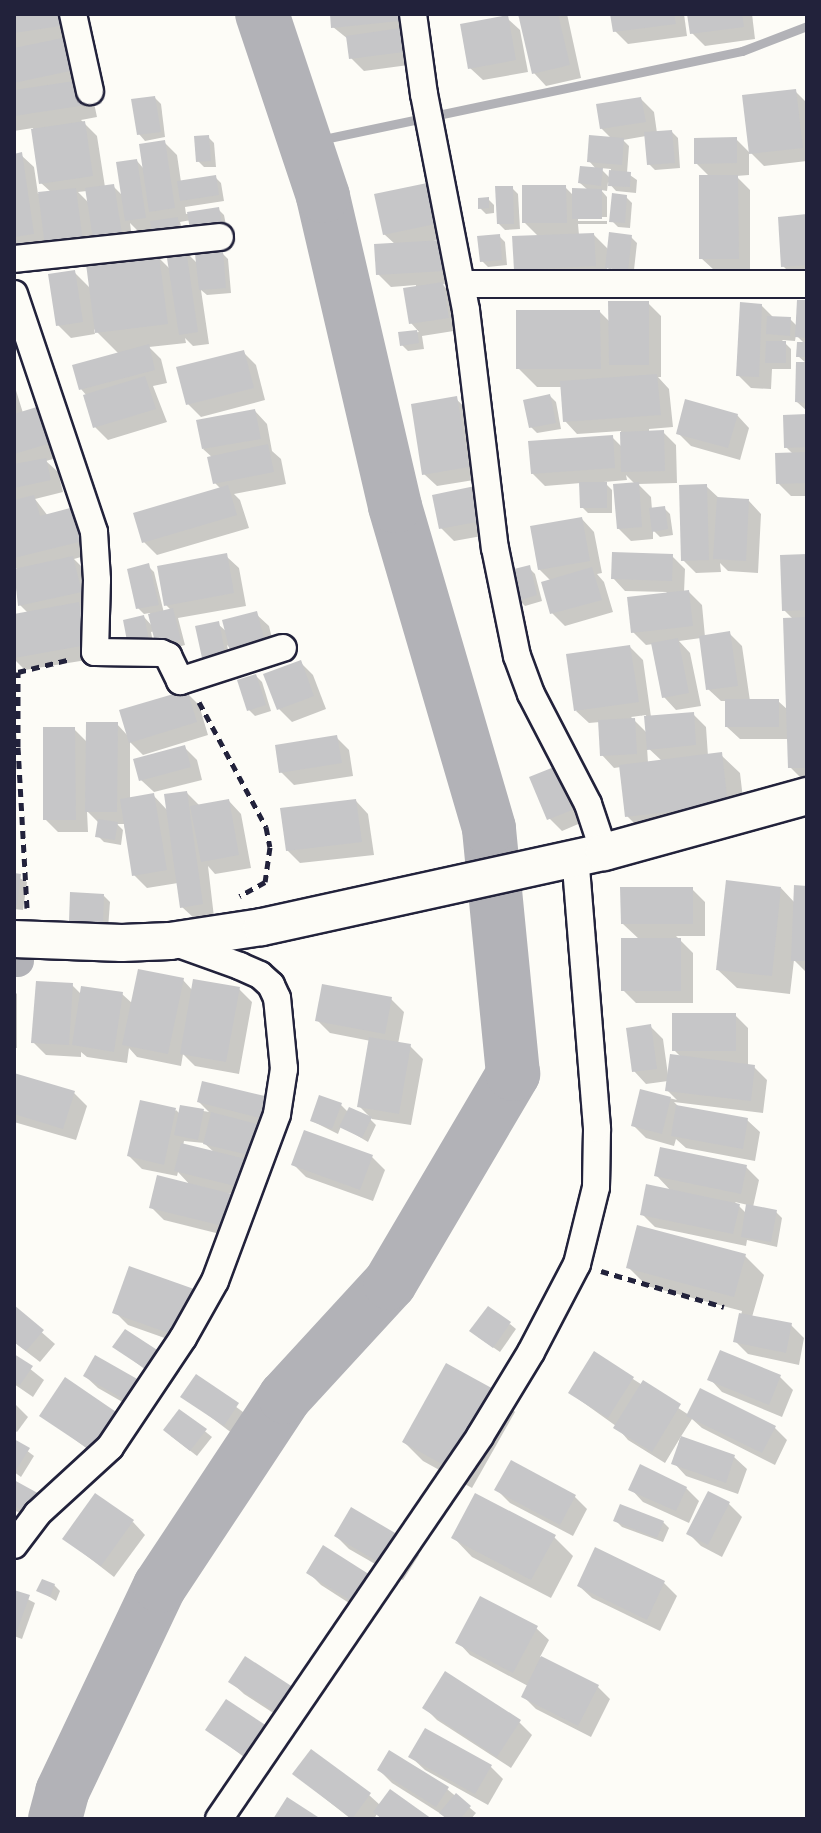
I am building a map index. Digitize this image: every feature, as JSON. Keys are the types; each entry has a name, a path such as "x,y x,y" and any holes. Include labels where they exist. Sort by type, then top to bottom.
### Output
{"street":[{"path":"73,14 90,91"},
{"path":"219,1819 480,1436 531,1352 577,1264 596,1187 597,1128 580,856 588,804 531,694 517,656 495,548 461,284 424,94 420,16"},
{"path":"14,259 220,237"},
{"path":"461,284 807,284"},
{"path":"14,294 94,532 97,580 95,652 161,653 168,656 180,681 283,648"},
{"path":"22,939 170,941 262,927 580,856 807,796"},
{"path":"14,1545 37,1514 110,1447 183,1338 215,1281 277,1114 284,1069 277,998 260,975 170,941"}],"path":[{"path":"22,939 18,672 95,652"},
{"path":"180,681 192,690 266,827 270,847 265,882 234,899"},
{"path":"577,1264 724,1307"}],"building":[{"path":"14,14 65,14 67,25 14,33"},
{"path":"330,14 399,14 400,21 331,28"},
{"path":"518,14 558,14 570,65 532,74"},
{"path":"610,14 674,14 676,24 613,32"},
{"path":"687,14 742,14 744,27 690,34"},
{"path":"508,15 516,60 468,69 460,24"},
{"path":"401,28 404,52 349,59 346,36"},
{"path":"72,36 79,69 14,83 14,48"},
{"path":"81,80 86,105 14,116 14,90"},
{"path":"796,89 803,148 749,154 742,95"},
{"path":"155,96 161,132 137,135 131,99"},
{"path":"641,97 646,122 600,129 596,104"},
{"path":"85,121 93,176 39,184 31,129"},
{"path":"672,130 675,163 647,165 644,132"},
{"path":"209,135 211,161 196,162 194,136"},
{"path":"589,135 624,138 622,165 587,162"},
{"path":"737,137 737,163 694,164 694,138"},
{"path":"165,140 175,208 149,212 139,144"},
{"path":"22,152 34,234 14,237 14,154"},
{"path":"137,159 146,218 125,221 116,162"},
{"path":"580,166 603,168 601,186 578,183"},
{"path":"609,170 631,172 630,187 608,186"},
{"path":"216,175 219,195 180,201 177,181"},
{"path":"699,175 738,175 739,259 699,259"},
{"path":"432,182 440,223 383,235 374,194"},
{"path":"114,184 122,234 93,238 85,188"},
{"path":"522,185 566,185 567,223 522,223"},
{"path":"495,186 513,186 514,224 497,224"},
{"path":"76,188 83,242 45,247 38,192"},
{"path":"572,188 602,189 602,219 572,219"},
{"path":"612,193 627,195 625,223 609,222"},
{"path":"489,197 489,208 478,209 478,198"},
{"path":"219,207 223,230 191,235 187,212"},
{"path":"807,214 807,265 781,267 778,217"},
{"path":"178,217 181,237 153,240 150,221"},
{"path":"609,232 632,235 628,271 605,268"},
{"path":"594,233 596,266 514,270 512,236"},
{"path":"500,234 502,260 480,262 477,236"},
{"path":"443,240 445,271 376,275 374,244"},
{"path":"186,249 198,332 179,335 166,252"},
{"path":"223,251 226,288 199,290 195,254"},
{"path":"159,255 168,324 95,333 86,264"},
{"path":"75,270 83,322 56,326 48,274"},
{"path":"443,282 449,318 409,324 403,288"},
{"path":"797,300 807,300 807,338 795,337"},
{"path":"608,301 649,301 649,365 609,365"},
{"path":"740,302 762,304 759,377 736,376"},
{"path":"516,310 600,310 601,369 516,369"},
{"path":"767,316 791,317 790,336 766,334"},
{"path":"417,330 419,343 400,346 398,332"},
{"path":"766,341 786,341 786,363 765,363"},
{"path":"797,342 807,342 807,357 796,357"},
{"path":"149,344 155,370 79,390 72,365"},
{"path":"244,350 254,388 186,405 176,367"},
{"path":"796,362 807,362 807,403 795,402"},
{"path":"657,374 661,415 563,422 560,381"},
{"path":"145,376 156,409 93,428 83,395"},
{"path":"550,394 556,423 529,428 523,400"},
{"path":"457,396 469,467 422,475 411,404"},
{"path":"685,399 738,414 728,448 676,434"},
{"path":"40,406 51,443 14,454 14,414"},
{"path":"255,409 261,439 202,449 196,420"},
{"path":"807,414 807,447 784,448 783,415"},
{"path":"664,430 665,471 621,472 620,432"},
{"path":"613,435 615,468 531,474 528,441"},
{"path":"268,444 274,472 213,484 207,457"},
{"path":"807,452 807,483 776,484 775,453"},
{"path":"46,458 51,480 14,488 14,464"},
{"path":"579,482 607,482 607,508 580,508"},
{"path":"639,482 642,527 617,529 613,484"},
{"path":"707,484 709,560 681,561 679,485"},
{"path":"228,485 237,515 142,543 133,513"},
{"path":"475,486 482,521 439,529 432,495"},
{"path":"34,495 40,516 74,507 83,541 14,558 14,500"},
{"path":"717,497 749,499 746,561 713,559"},
{"path":"665,506 668,529 652,532 649,508"},
{"path":"582,517 590,561 538,570 530,526"},
{"path":"612,552 673,554 672,581 611,579"},
{"path":"227,553 234,593 164,606 157,566"},
{"path":"807,554 807,610 782,611 780,555"},
{"path":"73,556 82,592 18,606 14,569"},
{"path":"149,563 159,605 136,609 127,569"},
{"path":"530,565 537,595 517,601 510,570"},
{"path":"592,567 602,600 550,614 541,582"},
{"path":"689,590 693,626 631,633 627,597"},
{"path":"79,602 87,645 14,658 14,614"},
{"path":"173,608 181,640 156,646 148,614"},
{"path":"257,611 265,642 230,651 222,620"},
{"path":"144,615 149,641 128,646 123,620"},
{"path":"807,617 807,768 788,768 783,618"},
{"path":"219,621 225,653 202,658 195,626"},
{"path":"730,631 738,686 706,690 699,636"},
{"path":"678,638 689,693 662,698 651,643"},
{"path":"630,645 639,702 574,711 566,654"},
{"path":"301,660 314,696 277,710 263,674"},
{"path":"256,674 266,705 247,711 237,680"},
{"path":"187,690 197,722 129,743 119,710"},
{"path":"725,699 779,699 779,727 725,727"},
{"path":"694,712 696,745 647,750 644,716"},
{"path":"635,718 637,754 600,756 598,720"},
{"path":"86,722 118,722 117,812 85,812"},
{"path":"43,727 75,727 76,820 43,820"},
{"path":"337,735 342,763 279,773 275,745"},
{"path":"185,745 191,767 139,781 133,759"},
{"path":"722,752 728,805 625,817 619,765"},
{"path":"554,767 572,810 547,820 529,777"},
{"path":"187,791 203,904 180,908 164,794"},
{"path":"154,793 167,870 132,876 120,799"},
{"path":"229,799 239,855 201,862 190,806"},
{"path":"356,799 362,842 286,851 280,808"},
{"path":"98,819 118,822 115,840 95,837"},
{"path":"14,873 21,874 17,905 14,905"},
{"path":"726,880 781,887 772,976 716,970"},
{"path":"794,885 807,886 807,961 791,961"},
{"path":"620,887 693,887 693,924 621,924"},
{"path":"70,892 104,894 103,924 69,922"},
{"path":"621,938 681,938 681,991 621,991"},
{"path":"138,969 184,978 168,1054 122,1045"},
{"path":"193,979 240,987 226,1062 180,1054"},
{"path":"36,981 73,983 69,1045 31,1043"},
{"path":"322,984 392,997 385,1034 315,1021"},
{"path":"81,986 123,992 114,1052 72,1045"},
{"path":"672,1013 736,1013 736,1051 672,1051"},
{"path":"651,1024 657,1069 632,1072 626,1028"},
{"path":"369,1037 411,1044 399,1114 357,1107"},
{"path":"670,1054 755,1065 751,1101 665,1091"},
{"path":"14,1073 75,1091 63,1129 14,1114"},
{"path":"202,1081 269,1097 264,1119 197,1102"},
{"path":"640,1089 671,1097 662,1134 631,1126"},
{"path":"319,1095 342,1103 332,1129 310,1121"},
{"path":"140,1100 176,1108 164,1165 127,1156"},
{"path":"180,1105 204,1109 198,1140 174,1135"},
{"path":"676,1105 748,1118 743,1149 671,1136"},
{"path":"349,1107 372,1117 362,1138 339,1127"},
{"path":"211,1112 261,1125 253,1156 203,1144"},
{"path":"304,1130 373,1155 360,1190 291,1165"},
{"path":"181,1143 246,1159 239,1187 174,1171"},
{"path":"660,1147 747,1165 741,1194 654,1176"},
{"path":"157,1175 232,1194 223,1226 149,1208"},
{"path":"646,1184 740,1204 733,1234 640,1215"},
{"path":"746,1204 777,1210 771,1242 741,1237"},
{"path":"637,1225 746,1254 734,1297 626,1268"},
{"path":"129,1266 194,1289 177,1336 112,1313"},
{"path":"14,1305 44,1330 26,1351 14,1342"},
{"path":"488,1306 511,1322 493,1348 469,1331"},
{"path":"739,1313 792,1323 786,1353 733,1342"},
{"path":"125,1329 168,1357 156,1376 112,1347"},
{"path":"720,1350 781,1375 769,1405 707,1380"},
{"path":"594,1351 634,1377 608,1418 568,1393"},
{"path":"14,1354 33,1366 20,1385 14,1382"},
{"path":"95,1355 146,1384 134,1405 83,1376"},
{"path":"446,1363 497,1391 453,1470 402,1442"},
{"path":"196,1374 239,1403 224,1426 180,1397"},
{"path":"65,1377 122,1416 96,1454 39,1416"},
{"path":"643,1380 681,1404 652,1452 613,1428"},
{"path":"700,1388 776,1426 762,1453 686,1416"},
{"path":"179,1409 207,1429 190,1451 163,1430"},
{"path":"681,1436 735,1455 726,1483 671,1464"},
{"path":"14,1439 30,1448 14,1473"},
{"path":"511,1460 576,1495 560,1525 494,1490"},
{"path":"640,1464 687,1487 676,1511 628,1490"},
{"path":"14,1480 43,1496 32,1516 14,1506"},
{"path":"708,1491 730,1502 708,1545 686,1534"},
{"path":"95,1493 134,1520 101,1566 62,1539"},
{"path":"475,1493 556,1535 531,1580 451,1538"},
{"path":"620,1504 664,1521 657,1538 613,1521"},
{"path":"351,1507 407,1540 390,1569 334,1536"},
{"path":"323,1545 378,1580 361,1607 306,1573"},
{"path":"595,1547 665,1581 647,1620 577,1586"},
{"path":"42,1579 55,1584 50,1597 36,1591"},
{"path":"14,1590 30,1595 14,1639"},
{"path":"480,1596 538,1626 513,1673 455,1643"},
{"path":"245,1656 299,1691 282,1716 228,1682"},
{"path":"541,1656 599,1685 578,1726 521,1697"},
{"path":"445,1671 521,1720 497,1757 422,1708"},
{"path":"226,1699 276,1732 254,1763 205,1730"},
{"path":"425,1728 492,1765 475,1794 408,1757"},
{"path":"311,1749 371,1793 352,1819 292,1774"},
{"path":"389,1750 449,1787 436,1807 377,1770"},
{"path":"390,1789 432,1819 382,1819 373,1812"},
{"path":"456,1793 471,1806 460,1819 447,1819 439,1813"},
{"path":"287,1797 321,1819 273,1819"}],"waterway":[{"path":"55,1819 62,1792 160,1586 285,1397 390,1283 513,1074 489,828 395,506 323,196 262,14"},
{"path":"305,143 742,51 807,26"}]}
